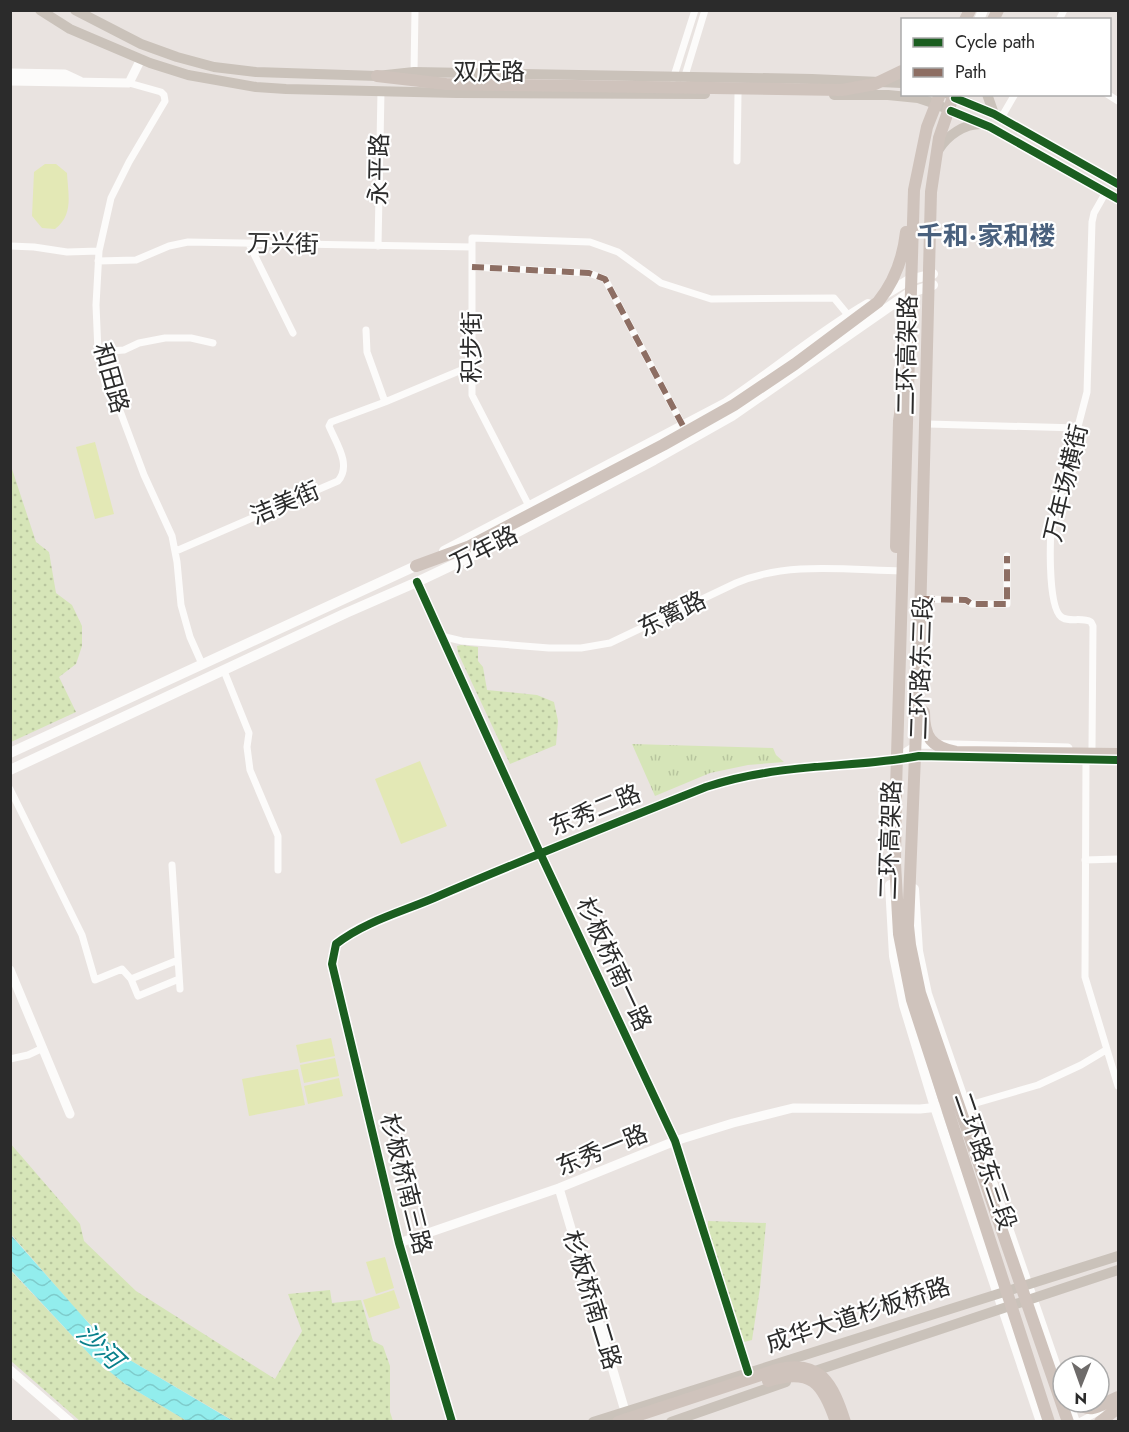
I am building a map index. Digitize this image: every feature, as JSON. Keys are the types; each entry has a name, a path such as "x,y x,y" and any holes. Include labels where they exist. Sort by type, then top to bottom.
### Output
{"highway":[{"path":"377,76 446,84 842,90 874,84 901,74"},
{"path":"927,395 934,354 940,191 943,162 956,96"},
{"name":"二环高架路","path":"956,96 939,138 932,192 919,658 908,926 913,962 923,1003 1068,1422"},
{"name":"二环高架路","path":"937,97 927,127 914,190 895,766 895,863 899,934 905,974 912,1000 1041,1399 1045,1422"},
{"path":"416,566 468,547 663,445 734,405 867,311 888,290 903,258 914,190"},
{"path":"895,766 891,730 898,421 907,369"},
{"path":"919,658 923,686 924,724 928,737 944,749 956,752 1119,754"},
{"path":"1048,1359 1051,1364"},
{"path":"618,1422 776,1370 796,1367 813,1371 827,1380 834,1391 845,1422"},
{"path":"644,1422 787,1376 810,1379 821,1388 829,1401 836,1422"},
{"path":"1100,1422 1119,1408"}],"main road":[{"name":"双庆路","path":"40,10 70,29 141,59 188,75 247,86 381,91 937,97 951,111 982,124 1119,199"},
{"name":"双庆路","path":"75,10 141,44 177,57 214,67 256,72 377,76 414,72 866,81 901,74"},
{"name":"二环路东三段","path":"956,96 939,149 934,188 914,885 918,951 927,994 1052,1354"},
{"path":"958,96 1119,183"},
{"path":"988,96 998,116"},
{"name":"二环路东三段","path":"937,97 926,121 912,182 902,571 890,884 894,956 904,1005 935,1107 1045,1422"},
{"path":"939,149 946,138 954,133 975,124 982,124"},
{"name":"万年路","path":"10,753 416,566 726,403 764,378 848,315 909,280 933,280"},
{"name":"万年路","path":"10,770 476,554 732,416 909,292 933,280"},
{"path":"646,445 653,444 659,448 659,455 654,459"},
{"name":"成华大道杉板桥路","path":"593,1422 1119,1256"},
{"name":"成华大道杉板桥路","path":"671,1422 820,1369 1004,1310 1119,1270"}],"street":[{"path":"414,72 415,10"},
{"path":"678,94 679,77 695,10"},
{"path":"679,77 705,10"},
{"path":"10,81 129,83 141,59"},
{"path":"10,73 65,74 82,82"},
{"name":"和田路","path":"129,83 161,92 165,100 111,198 98,261 96,305 98,352 140,466 168,527 176,551 181,606 190,637 202,664"},
{"name":"永平路","path":"378,246 381,91"},
{"path":"737,161 738,94"},
{"path":"998,116 1013,96"},
{"name":"万年场横街","path":"1092,748 1093,626 1087,620 1065,619 1057,612 1050,551 1051,530 1087,392 1092,222 1106,192"},
{"path":"472,247 472,238 590,242 618,252 661,283 711,299 834,298 848,315"},
{"name":"万兴街","path":"98,261 136,260 169,246 188,242 472,247"},
{"path":"249,244 293,333"},
{"path":"10,246 34,246 67,252 99,252"},
{"name":"积步街","path":"472,247 472,395 529,506"},
{"path":"472,267 589,273 605,279 683,426"},
{"path":"366,330 367,352 385,402 471,366"},
{"path":"98,352 124,350 139,343 165,338 191,338 213,343"},
{"name":"洁美街","path":"176,551 339,481 344,474 345,465 329,426 331,422 385,402"},
{"path":"928,424 1078,428"},
{"path":"923,599 966,600 972,604 1007,604 1007,556"},
{"name":"东篱路","path":"441,636 462,641 549,648 582,648 610,643 736,583 770,572 795,570 902,571"},
{"name":"杉板桥南一路","path":"417,582 540,853 675,1141 748,1372"},
{"path":"224,671 249,733 247,747 250,770 278,836 278,870"},
{"path":"895,766 919,744 1119,748"},
{"name":"东秀二路","path":"332,954 336,944 346,936 374,922 706,787 734,779 767,772 895,766 919,756 1119,760"},
{"path":"1086,760 1085,977 1119,1086"},
{"path":"10,789 82,935 95,980 122,969 131,979 138,996 179,979"},
{"path":"1085,860 1119,859"},
{"path":"172,865 180,989"},
{"name":"杉板桥南三路","path":"332,954 332,964 343,1012 399,1244 452,1422"},
{"path":"131,979 178,960"},
{"path":"10,970 70,1114"},
{"path":"10,1059 28,1055 43,1048"},
{"path":"966,1106 1038,1085 1081,1065 1106,1050"},
{"name":"东秀一路","path":"399,1244 558,1188 675,1141 733,1123 794,1108 966,1106"},
{"name":"杉板桥南二路","path":"558,1188 625,1411"},
{"path":"10,1370 70,1422"},
{"path":"1077,1422 1119,1400"}],"green space":[{"path":"45,164 56,164 67,173 69,196 67,211 55,229 42,228 32,216 34,172"},
{"path":"95,442 114,514 95,519 76,447"},
{"path":"11,466 36,542 49,552 56,593 72,605 82,626 82,646 76,664 59,677 76,712 11,742"},
{"path":"457,646 478,647 478,661 483,667 487,690 537,695 554,702 558,721 556,745 510,764 458,653"},
{"path":"632,744 773,748 776,755 784,762 748,765 710,773 655,796"},
{"path":"420,761 447,826 401,844 375,779"},
{"path":"331,1038 335,1056 300,1063 296,1045"},
{"path":"335,1058 339,1076 304,1083 300,1065"},
{"path":"298,1069 305,1105 249,1116 242,1079"},
{"path":"339,1078 343,1096 308,1104 304,1086"},
{"path":"10,1143 80,1224 84,1241 136,1291 275,1379 302,1331 288,1294 330,1290 332,1303 361,1300 373,1341 383,1346 390,1366 390,1412 393,1421 234,1421 123,1356 80,1314 11,1234"},
{"path":"708,1221 766,1223 752,1340 744,1342 708,1230"},
{"path":"385,1257 394,1288 376,1294 366,1262"},
{"path":"10,1270 92,1357 125,1384 187,1421 80,1421 11,1361"},
{"path":"394,1290 400,1308 369,1318 363,1300"}],"water":[{"name":"沙河","path":"10,1234 92,1327 123,1356 233,1421 187,1421 125,1384 92,1357 11,1270"}],"marked path":[{"path":"472,267 589,273 605,279 683,426"},
{"path":"923,599 966,600 972,604 1007,604 1007,556"}],"cycle path":[{"path":"955,98 994,114 1118,184"},
{"path":"951,111 990,127 1118,199"},
{"path":"417,582 540,853 675,1141 748,1372"},
{"path":"452,1422 399,1243 332,964 336,944 383,918 706,787 735,779 784,770 881,762 919,756 1118,760"}],"district":[{"name":"千和·家和楼","path":"986,236"}]}
